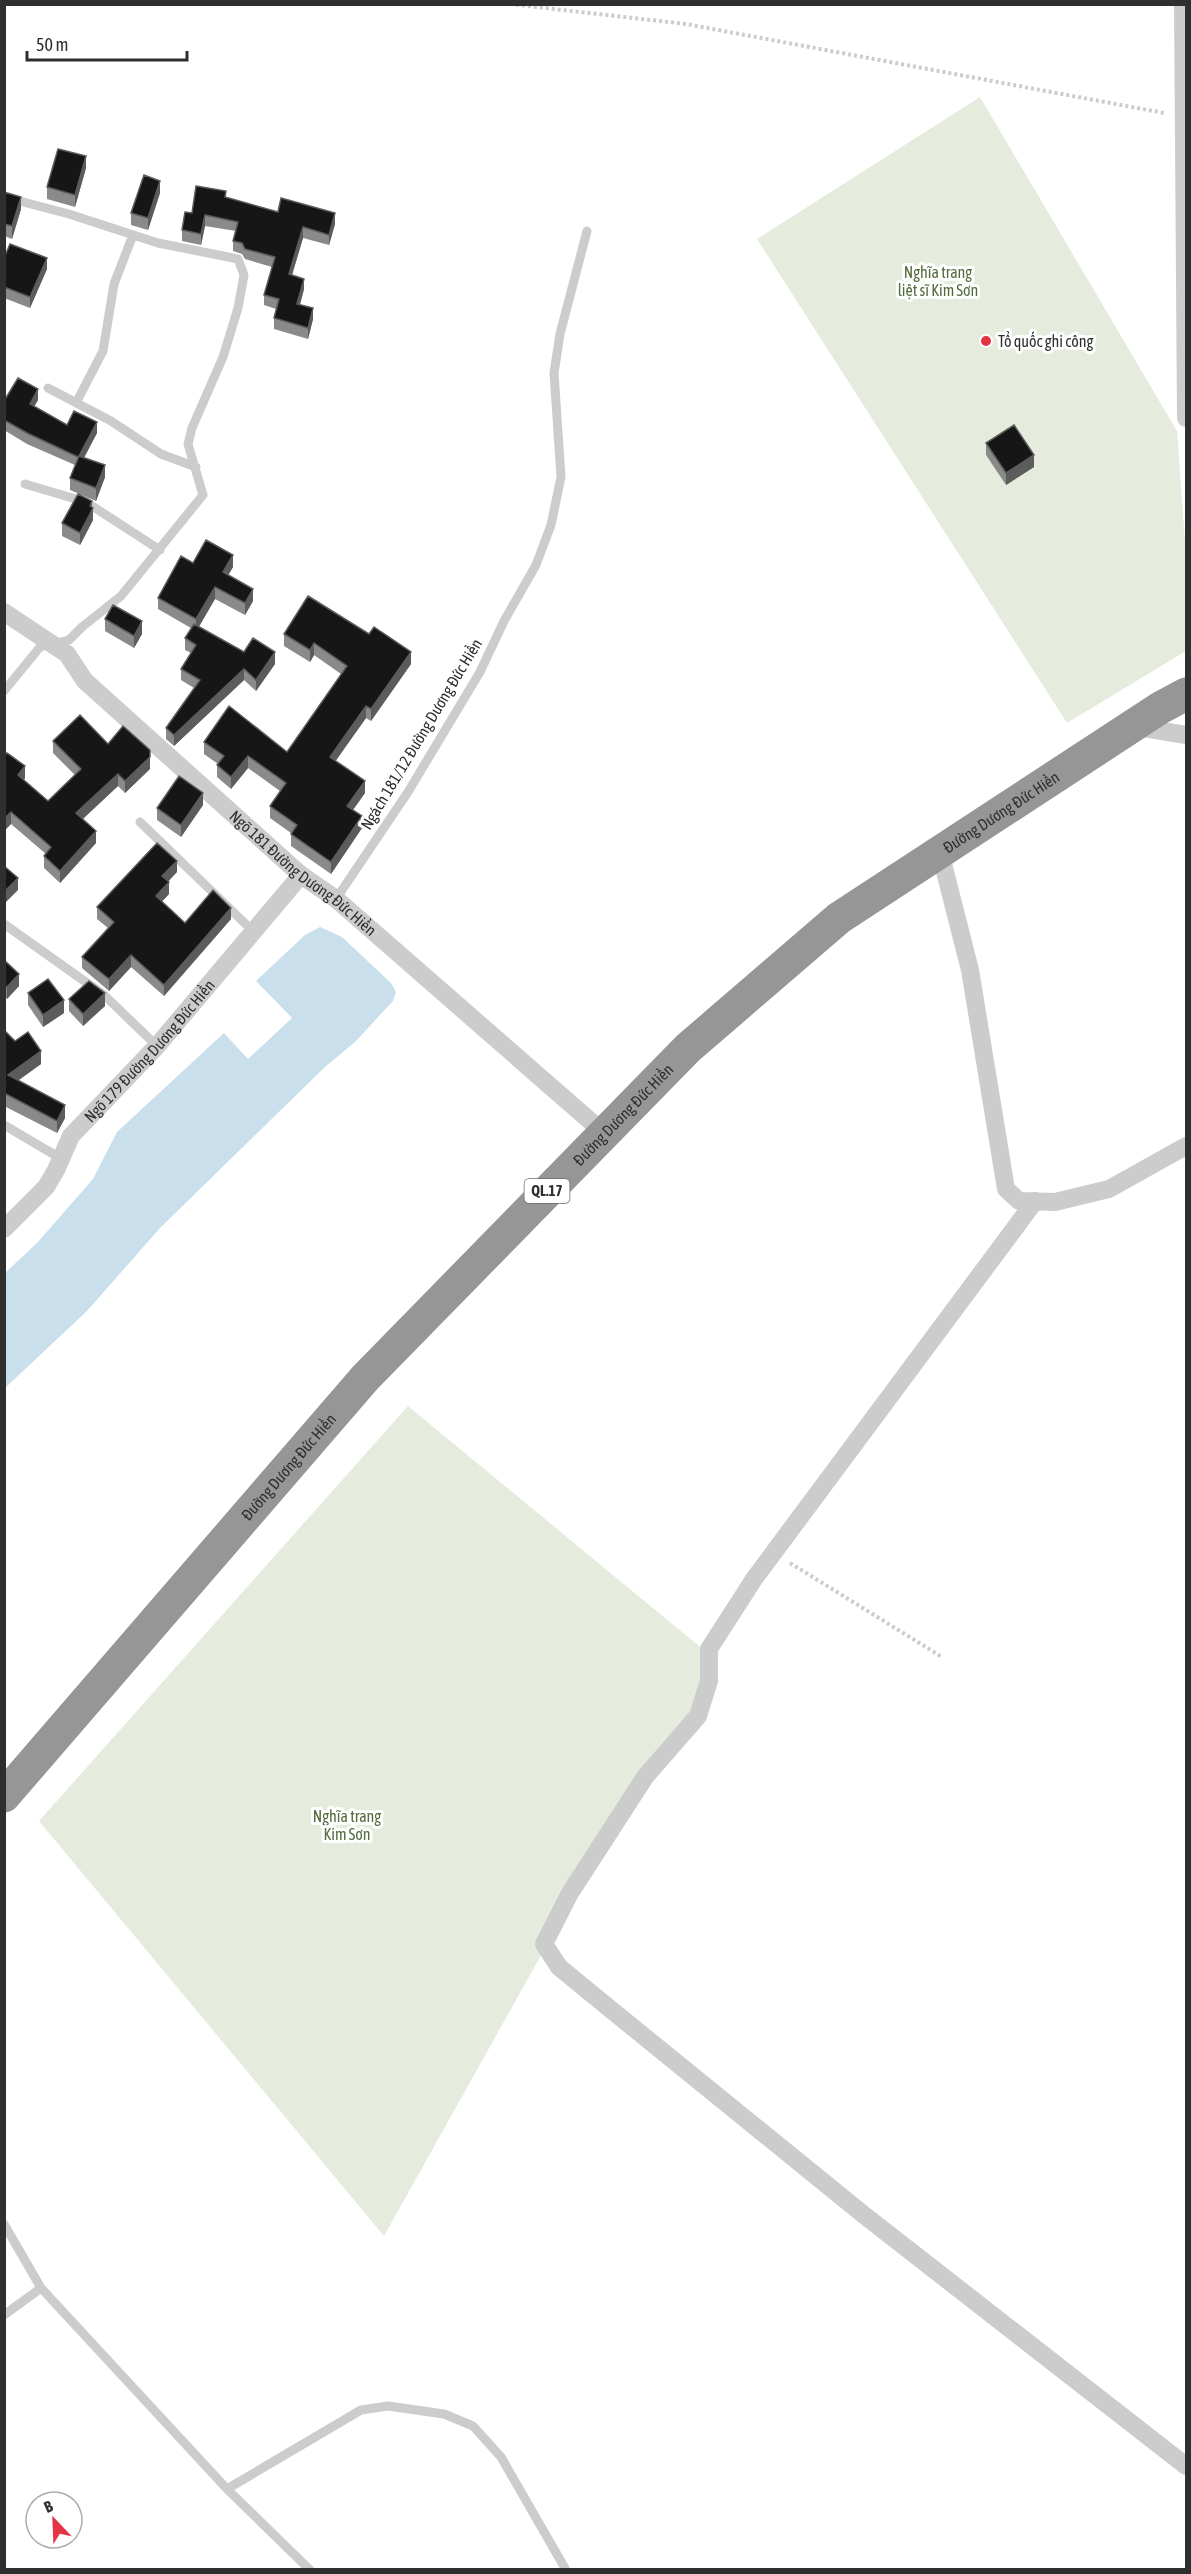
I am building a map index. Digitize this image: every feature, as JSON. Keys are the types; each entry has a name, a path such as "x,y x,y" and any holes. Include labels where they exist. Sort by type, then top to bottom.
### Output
{"highway":[{"name":"Đường Dương Đức Hiền","path":"4,1796 365,1378 688,1048 839,918 1132,726 1186,694"}],"street":[{"path":"1183,4 1186,418"},
{"name":"Ngõ 181 Đường Dương Đức Hiền","path":"4,612 46,646 67,654 85,681 301,875 336,899 604,1133"},
{"path":"1132,726 1186,735"},
{"path":"940,852 970,970 1006,1189 1020,1201 1054,1202 1109,1189 1186,1146"},
{"name":"Ngõ 179 Đường Dương Đức Hiền","path":"4,1229 46,1187 70,1136 157,1046 301,875"},
{"path":"1035,1201 774,1553 709,1649 709,1682 698,1716 645,1777 570,1893 544,1944 559,1967 609,2008 864,2215 1186,2466"}],"lane":[{"path":"4,197 158,243 238,259 243,266 244,275 223,357 192,428 188,444 203,495 121,596 69,640 46,646 4,691"},
{"name":"Ngách 181/12 Đường Dương Đức Hiền","path":"336,899 408,792 480,672 504,621 536,565 551,525 561,477 554,373 560,334 586,231"},
{"path":"76,403 103,351 114,284 133,235"},
{"path":"48,387 125,429 161,454 195,467"},
{"path":"25,484 86,502 160,550"},
{"path":"140,822 254,932"},
{"path":"4,924 104,995 157,1046"},
{"path":"4,1125 60,1158"},
{"path":"4,2224 41,2288 226,2488 310,2570"},
{"path":"4,2315 41,2288"},
{"path":"226,2488 361,2410 388,2406 444,2414 474,2426 501,2457 566,2570"}],"path":[{"path":"510,4 686,24 1183,117"},
{"path":"774,1553 942,1657"}],"green space":[{"name":"Nghĩa trang liệt sĩ Kim Sơn","path":"980,97 1177,431 1186,554 1186,651 1067,723 757,239"},
{"name":"Nghĩa trang Kim Sơn","path":"408,1406 705,1651 698,1716 638,1782 384,2236 39,1821"}],"water":[{"path":"320,927 342,937 391,983 396,992 393,1001 355,1042 325,1067 160,1228 87,1311 5,1388 5,1273 37,1243 93,1179 117,1132 224,1033 248,1059 292,1018 256,981 305,935"}],"building":[{"path":"58,149 86,156 75,195 47,187"},
{"path":"144,175 160,181 148,218 131,213"},
{"path":"196,186 226,191 225,197 278,212 281,198 335,213 329,235 303,227 289,274 304,279 297,304 313,308 308,328 274,318 279,299 264,295 275,257 245,249 242,243 233,241 238,222 205,215 201,234 182,230 185,212 192,213"},
{"path":"4,192 21,197 12,226 4,224"},
{"path":"10,244 47,258 30,297 4,287 4,258"},
{"path":"18,378 38,389 30,404 67,425 74,411 97,422 78,457 4,420 4,401"},
{"path":"1014,425 1034,455 1006,473 986,443"},
{"path":"79,456 105,465 96,488 70,478"},
{"path":"78,494 92,501 90,506 93,508 80,533 62,523"},
{"path":"206,540 233,555 223,572 253,589 245,603 215,587 196,619 158,598 181,556 193,563"},
{"path":"308,596 369,634 374,627 411,652 371,709 366,706 330,757 365,781 347,806 362,816 331,862 291,834 297,825 270,806 286,783 248,756 231,777 217,765 224,756 204,742 229,706 287,752 347,666 314,643 310,650 284,634"},
{"path":"113,605 142,621 134,636 105,619"},
{"path":"194,624 244,652 253,638 275,652 256,680 244,669 174,735 166,728 200,680 181,669 196,645 185,638"},
{"path":"80,715 108,744 123,726 150,750 150,757 125,781 118,774 76,813 96,831 60,871 44,856 51,847 11,812 4,819 4,756 7,753 25,766 18,775 48,801 81,769 53,741"},
{"path":"179,776 203,793 181,825 157,808"},
{"path":"157,843 177,861 162,876 169,882 156,896 185,923 213,890 231,908 164,985 131,955 109,979 82,957 114,922 97,907"},
{"path":"4,866 18,878 4,892"},
{"path":"4,960 19,974 7,987 4,984"},
{"path":"48,979 64,1000 43,1015 28,993"},
{"path":"89,981 105,993 83,1014 69,999"},
{"path":"4,1030 15,1041 28,1032 41,1051 8,1075 65,1105 57,1121 4,1093"}],"place":[{"name":"Tổ quốc ghi công","path":"986,341"}]}
